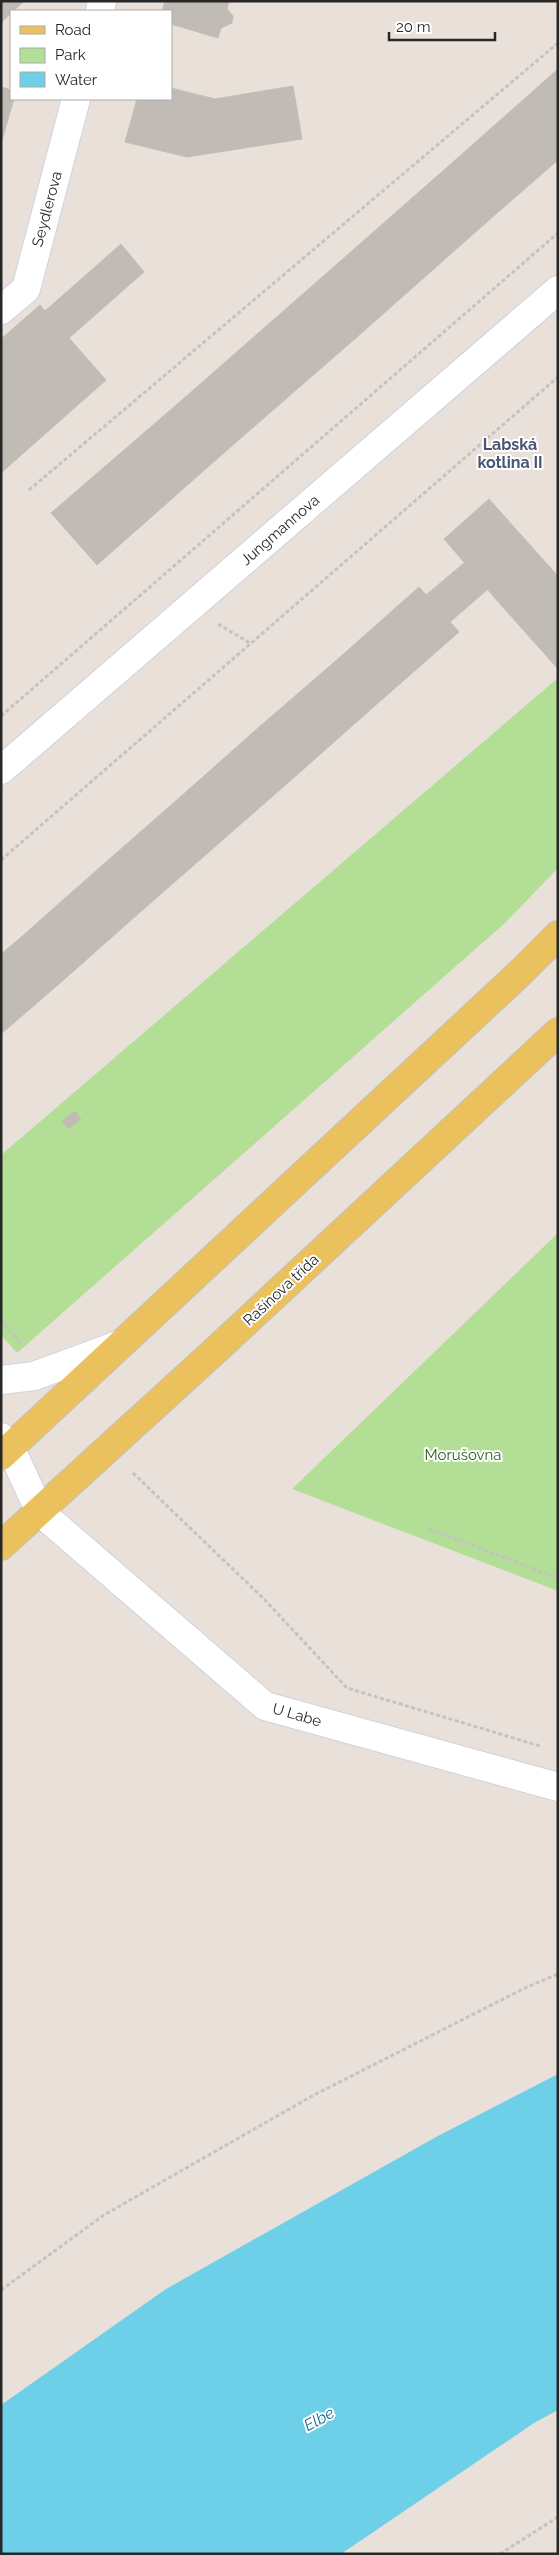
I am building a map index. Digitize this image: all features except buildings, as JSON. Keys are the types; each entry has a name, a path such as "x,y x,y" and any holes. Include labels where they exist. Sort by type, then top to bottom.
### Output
{"main road":[{"path":"4,1447 121,1344 558,935"},
{"name":"Rašínova třída","path":"1,1546 558,1032"}],"street":[{"name":"Seydlerova","path":"1,310 26,289 76,100"},
{"name":"Jungmannova","path":"1,770 558,290"},
{"path":"1,1380 34,1376 121,1344"},
{"path":"4,1447 40,1512"},
{"name":"U Labe","path":"40,1512 265,1706 558,1788"}],"path":[{"path":"29,490 558,43"},
{"path":"1,716 558,233"},
{"path":"1,860 558,376"},
{"path":"1,1320 25,1349"},
{"path":"133,1473 264,1599 347,1688 548,1748"},
{"path":"430,1529 558,1578"},
{"path":"1,2290 104,2215 312,2096 527,1987 558,1974"},
{"path":"500,2554 558,2517"}],"green space":[{"path":"558,678 558,868 505,923 17,1353 1,1335 1,1155"},
{"name":"Morušovna","path":"558,1233 558,1591 292,1489"}],"water":[{"name":"Elbe","path":"558,2074 558,2410 534,2423 341,2554 1,2554 1,2405 166,2289 436,2137"}],"district":[{"name":"Labská kotlina II","path":"510,453"}]}
